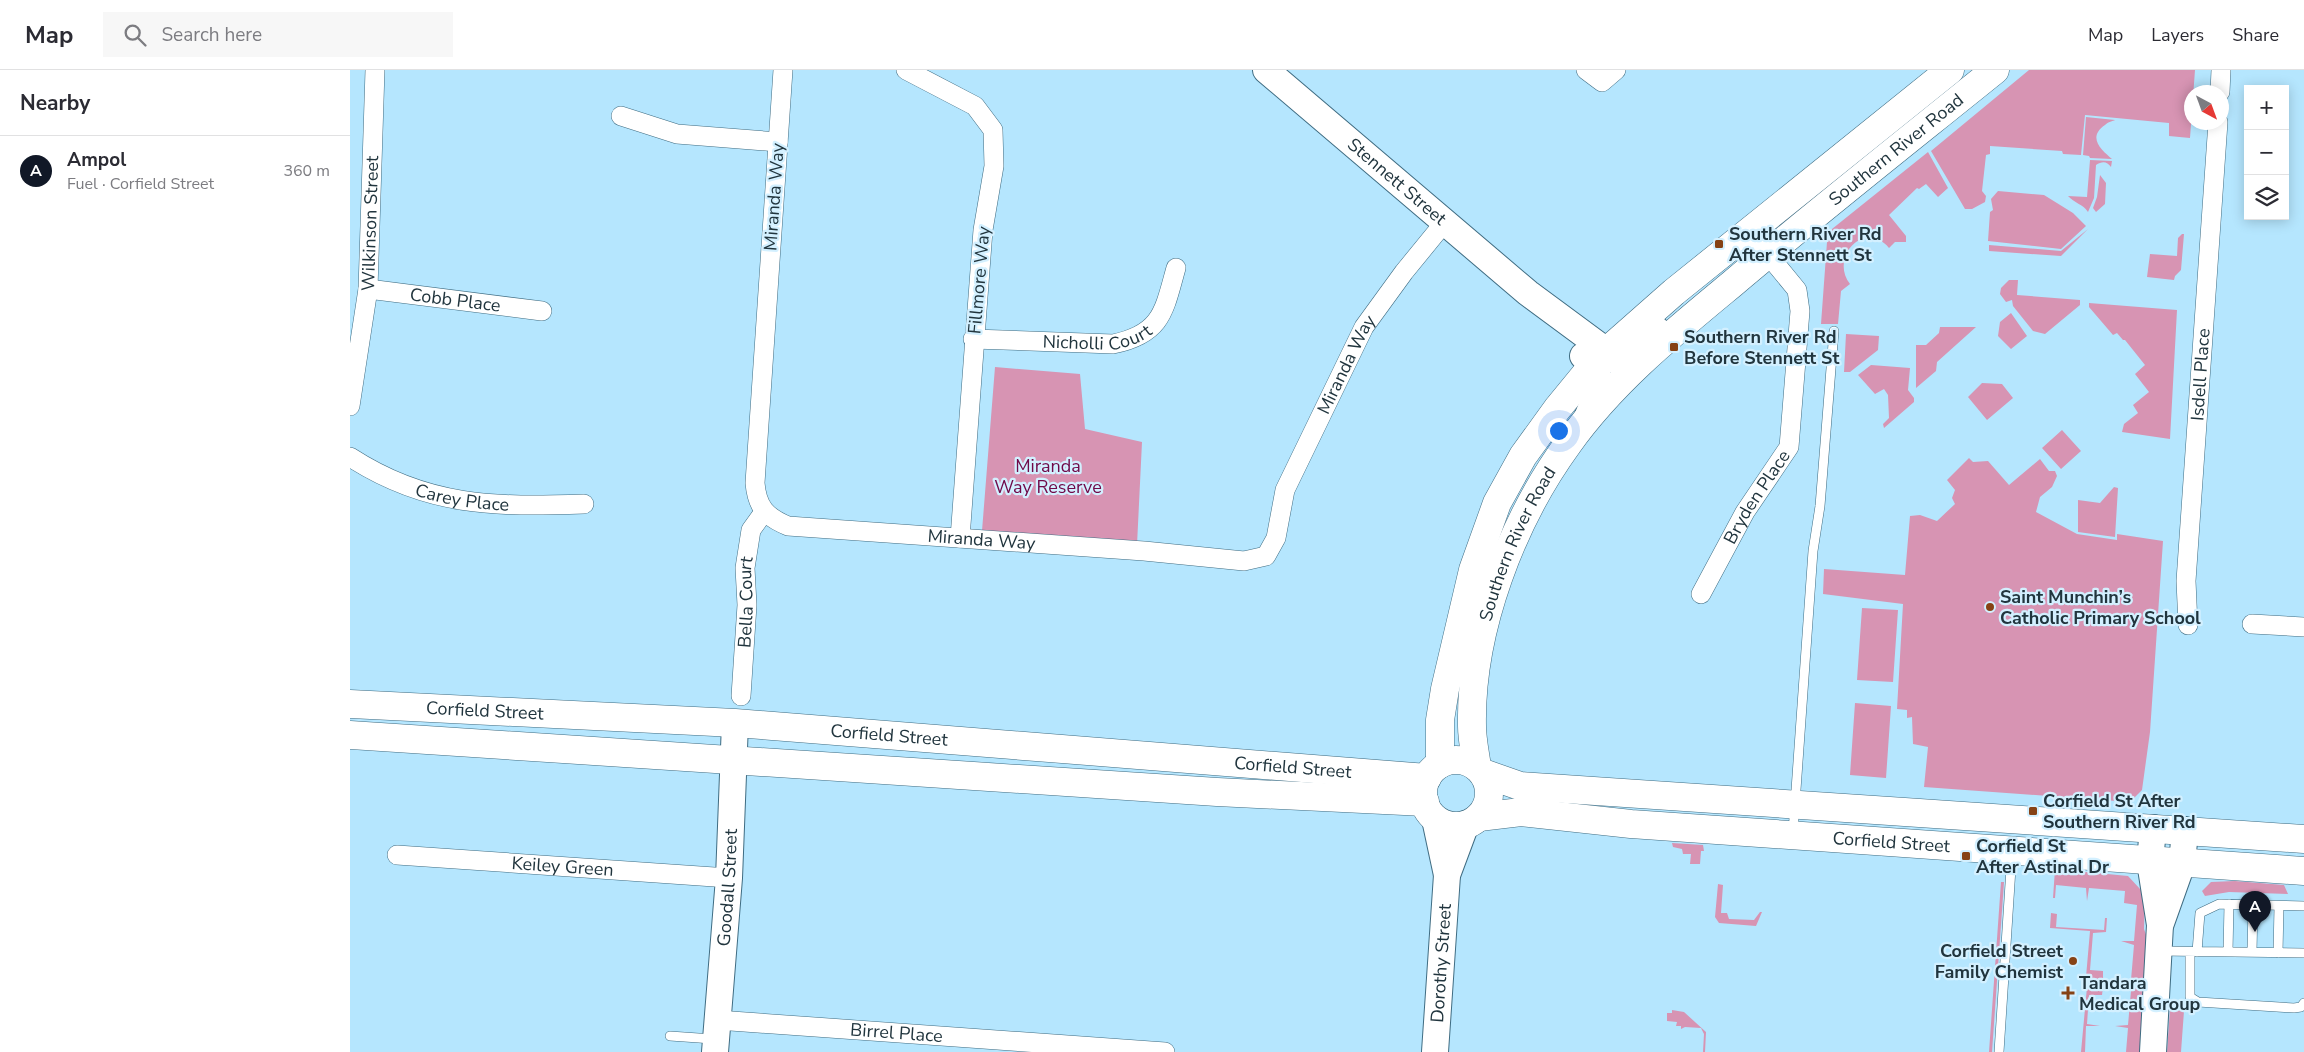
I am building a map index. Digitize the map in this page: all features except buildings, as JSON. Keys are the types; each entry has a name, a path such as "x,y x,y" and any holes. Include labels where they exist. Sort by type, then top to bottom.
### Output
{"main road":[{"name":"Southern River Road","path":"1432,791 1445,689 1473,570 1497,503 1523,456 1557,409 1598,359 1674,292 1950,70"},
{"name":"Southern River Road","path":"1480,770 1472,729 1473,693 1477,661 1492,601 1506,559 1538,490 1564,448 1585,422 1643,362 1698,312 1995,70"},
{"name":"Corfield Street","path":"350,704 735,723 1432,791"},
{"name":"Corfield Street","path":"350,735 1237,793 1432,791"},
{"path":"1459,760 1480,770 1490,791 1485,810 1473,821 1445,824 1432,791 1459,760"},
{"name":"Corfield Street","path":"1480,770 1520,786 1795,807 1989,816 2304,839"},
{"name":"Corfield Street","path":"1473,821 1521,812 1631,824 2012,850 2150,862 2304,871"}],"street":[{"name":"Wilkinson Street","path":"350,406 368,289 376,70"},
{"name":"Miranda Way","path":"783,70 755,483 756,497 764,512 774,520 788,526 1144,551 1244,561 1266,556 1276,538 1286,490 1364,328 1404,272 1444,223"},
{"name":"Fillmore Way","path":"906,70 975,106 993,130 994,166 983,230 973,339 960,538"},
{"name":"Stennett Street","path":"1266,70 1528,293 1585,358 1618,360 1633,352 1664,324 1698,312"},
{"path":"1586,70 1602,82 1616,70"},
{"path":"2220,85 2221,70"},
{"path":"621,116 677,134 778,142"},
{"name":"Isdell Place","path":"2188,625 2186,581 2217,130"},
{"name":"Bryden Place","path":"1701,594 1745,512 1789,447 1800,310 1797,290 1750,232"},
{"name":"Nicholli Court","path":"973,339 1113,344 1134,340 1148,331 1162,312 1176,268"},
{"name":"Cobb Place","path":"368,289 542,310"},
{"path":"1585,422 1598,390 1598,359"},
{"name":"Carey Place","path":"350,457 396,484 449,499 527,506 584,504"},
{"name":"Bella Court","path":"741,696 747,605 745,568 751,530 764,512"},
{"path":"2252,624 2304,628"},
{"name":"Goodall Street","path":"716,1037 729,878 735,723"},
{"name":"Dorothy Street","path":"1432,791 1447,875 1435,1052"},
{"name":"Dorothy Street","path":"1447,875 1473,821"},
{"path":"2153,1052 2159,938 2150,862 2154,828"},
{"path":"2159,938 2182,864 2185,830"},
{"name":"Keiley Green","path":"397,856 729,878"},
{"name":"Birrel Place","path":"716,1037 1164,1052"}],"lane":[{"path":"1793,834 1813,551 1820,506 1834,331"},
{"path":"1999,1052 2012,850"},
{"path":"2304,906 2220,904 2200,913 2190,998 2198,1002 2294,1008 2301,1007 2304,1003"},
{"path":"2228,952 2229,904"},
{"path":"2252,952 2253,905"},
{"path":"2278,953 2279,906"},
{"path":"2159,938 2194,952 2304,953"},
{"path":"670,1036 716,1037"}],"green space":[{"path":"2029,70 2195,70 2194,85 2184,85 2184,130 2191,130 2190,138 2169,136 2169,123 2085,115 2081,155 2063,154 2062,151 1990,146 1990,154 1986,155 1982,191 1986,196 1985,202 1972,209 1965,209 1931,151"},
{"path":"2086,117 2115,120 2099,130 2096,139 2104,152 2112,159 2090,158 2083,155"},
{"path":"1928,152 1948,188 1938,197 1926,184 1919,189 1917,188 1889,215 1906,236 1906,242 1895,242 1889,248 1880,240 1870,238 1861,240 1853,245 1847,253 1844,263 1845,274 1850,284 1841,291 1838,324 1821,324 1827,242 1832,229"},
{"path":"2090,160 2112,161 2111,167 2104,162 2096,165 2094,198 2088,212 2068,196 2087,197"},
{"path":"2100,175 2106,183 2105,204 2096,212 2093,208 2097,197"},
{"path":"1998,191 2044,195 2073,213 2086,226 2061,249 1988,241 1990,212 1993,210 1991,199"},
{"path":"2088,229 2061,256 1989,251 1989,245 2061,251"},
{"path":"2184,234 2181,270 2174,280 2147,277 2150,254 2177,256 2178,238"},
{"path":"2009,280 2018,280 2017,295 2080,300 2080,305 2045,334 2033,331 2013,306 2012,300 2006,302 2000,294 2001,288"},
{"path":"2089,303 2177,310 2170,439 2122,432 2124,424 2138,413 2133,405 2149,392 2135,374 2145,365 2125,340 2117,333 2113,335 2089,307"},
{"path":"2011,313 2027,336 2011,349 1998,336 2000,322"},
{"path":"1940,327 1976,327 1937,362 1936,371 1916,388 1916,345 1926,345 1939,333"},
{"path":"1846,334 1879,336 1878,350 1850,372 1844,372"},
{"path":"1871,365 1910,368 1908,390 1914,398 1914,402 1884,428 1883,424 1889,418 1888,395 1884,389 1875,394 1858,375"},
{"name":"Miranda Way Reserve","path":"995,367 1080,374 1085,429 1142,442 1137,545 982,531"},
{"path":"1982,383 2002,384 2013,398 1987,420 1968,397"},
{"path":"2062,430 2081,451 2061,469 2042,448"},
{"path":"1969,458 1973,462 1988,461 2009,485 2040,459 2049,471 2055,471 2057,476 2052,487 2040,497 2036,512 2077,534 2117,540 2117,534 2163,541 2150,732 2142,790 2130,802 1924,787 1928,747 1913,744 1912,717 1907,718 1907,710 1897,709 1903,604 1823,594 1824,569 1905,575 1910,516 1920,515 1937,521 1955,504 1952,498 1955,490 1947,480"},
{"path":"2114,487 2118,488 2115,537 2078,532 2078,500 2100,503"},
{"path":"1862,608 1898,610 1893,682 1857,680"},
{"path":"1855,703 1891,706 1886,778 1850,775"},
{"path":"1672,843 1703,845 1704,851 1701,851 1700,864 1690,864 1691,854 1683,854 1682,849 1673,847"},
{"path":"2055,869 2128,876 2141,890 2145,899 2144,929 2148,940 2145,983 2118,982 2118,980 2131,980 2134,945 2121,941 2134,941 2137,905 2124,903 2125,891 2089,888 2087,901 2086,888 2056,885 2055,898 2053,898"},
{"path":"2235,881 2284,885 2288,894 2229,892 2205,896 2202,891 2211,882"},
{"path":"2001,882 2004,882 1992,1052 1989,1052"},
{"path":"1718,884 1723,885 1721,913 1727,913 1729,919 1754,920 1762,912 1756,926 1719,923 1715,917"},
{"path":"2051,913 2057,914 2056,927 2104,930 2105,918 2107,918 2106,932 2093,933 2090,970 2103,971 2103,980 2086,977 2090,931 2050,928"},
{"path":"2087,987 2103,987 2102,995 2089,995 2087,1024 2100,1026 2086,1026 2085,1052 2081,1052"},
{"path":"2118,987 2145,989 2140,1052 2126,1052 2128,1028 2115,1026 2128,1025 2131,991"},
{"path":"2170,1009 2184,1011 2181,1052 2167,1052"},
{"path":"1672,1010 1684,1012 1706,1032 1705,1052 1703,1052 1704,1034 1701,1028 1685,1027 1681,1029 1681,1026 1676,1026 1677,1022 1667,1021 1667,1013 1672,1013"}],"place":[{"name":"Southern River Rd After Stennett St","path":"1719,244"},
{"name":"Southern River Rd Before Stennett St","path":"1674,347"},
{"name":"Saint Munchin’s Catholic Primary School","path":"1990,607"},
{"name":"Corfield St After Southern River Rd","path":"2033,811"},
{"name":"Corfield St After Astinal Dr","path":"1966,856"},
{"name":"Ampol","path":"2255,932"},
{"name":"Corfield Street Family Chemist","path":"2073,961"},
{"name":"Tandara Medical Group","path":"2068,993"}]}
